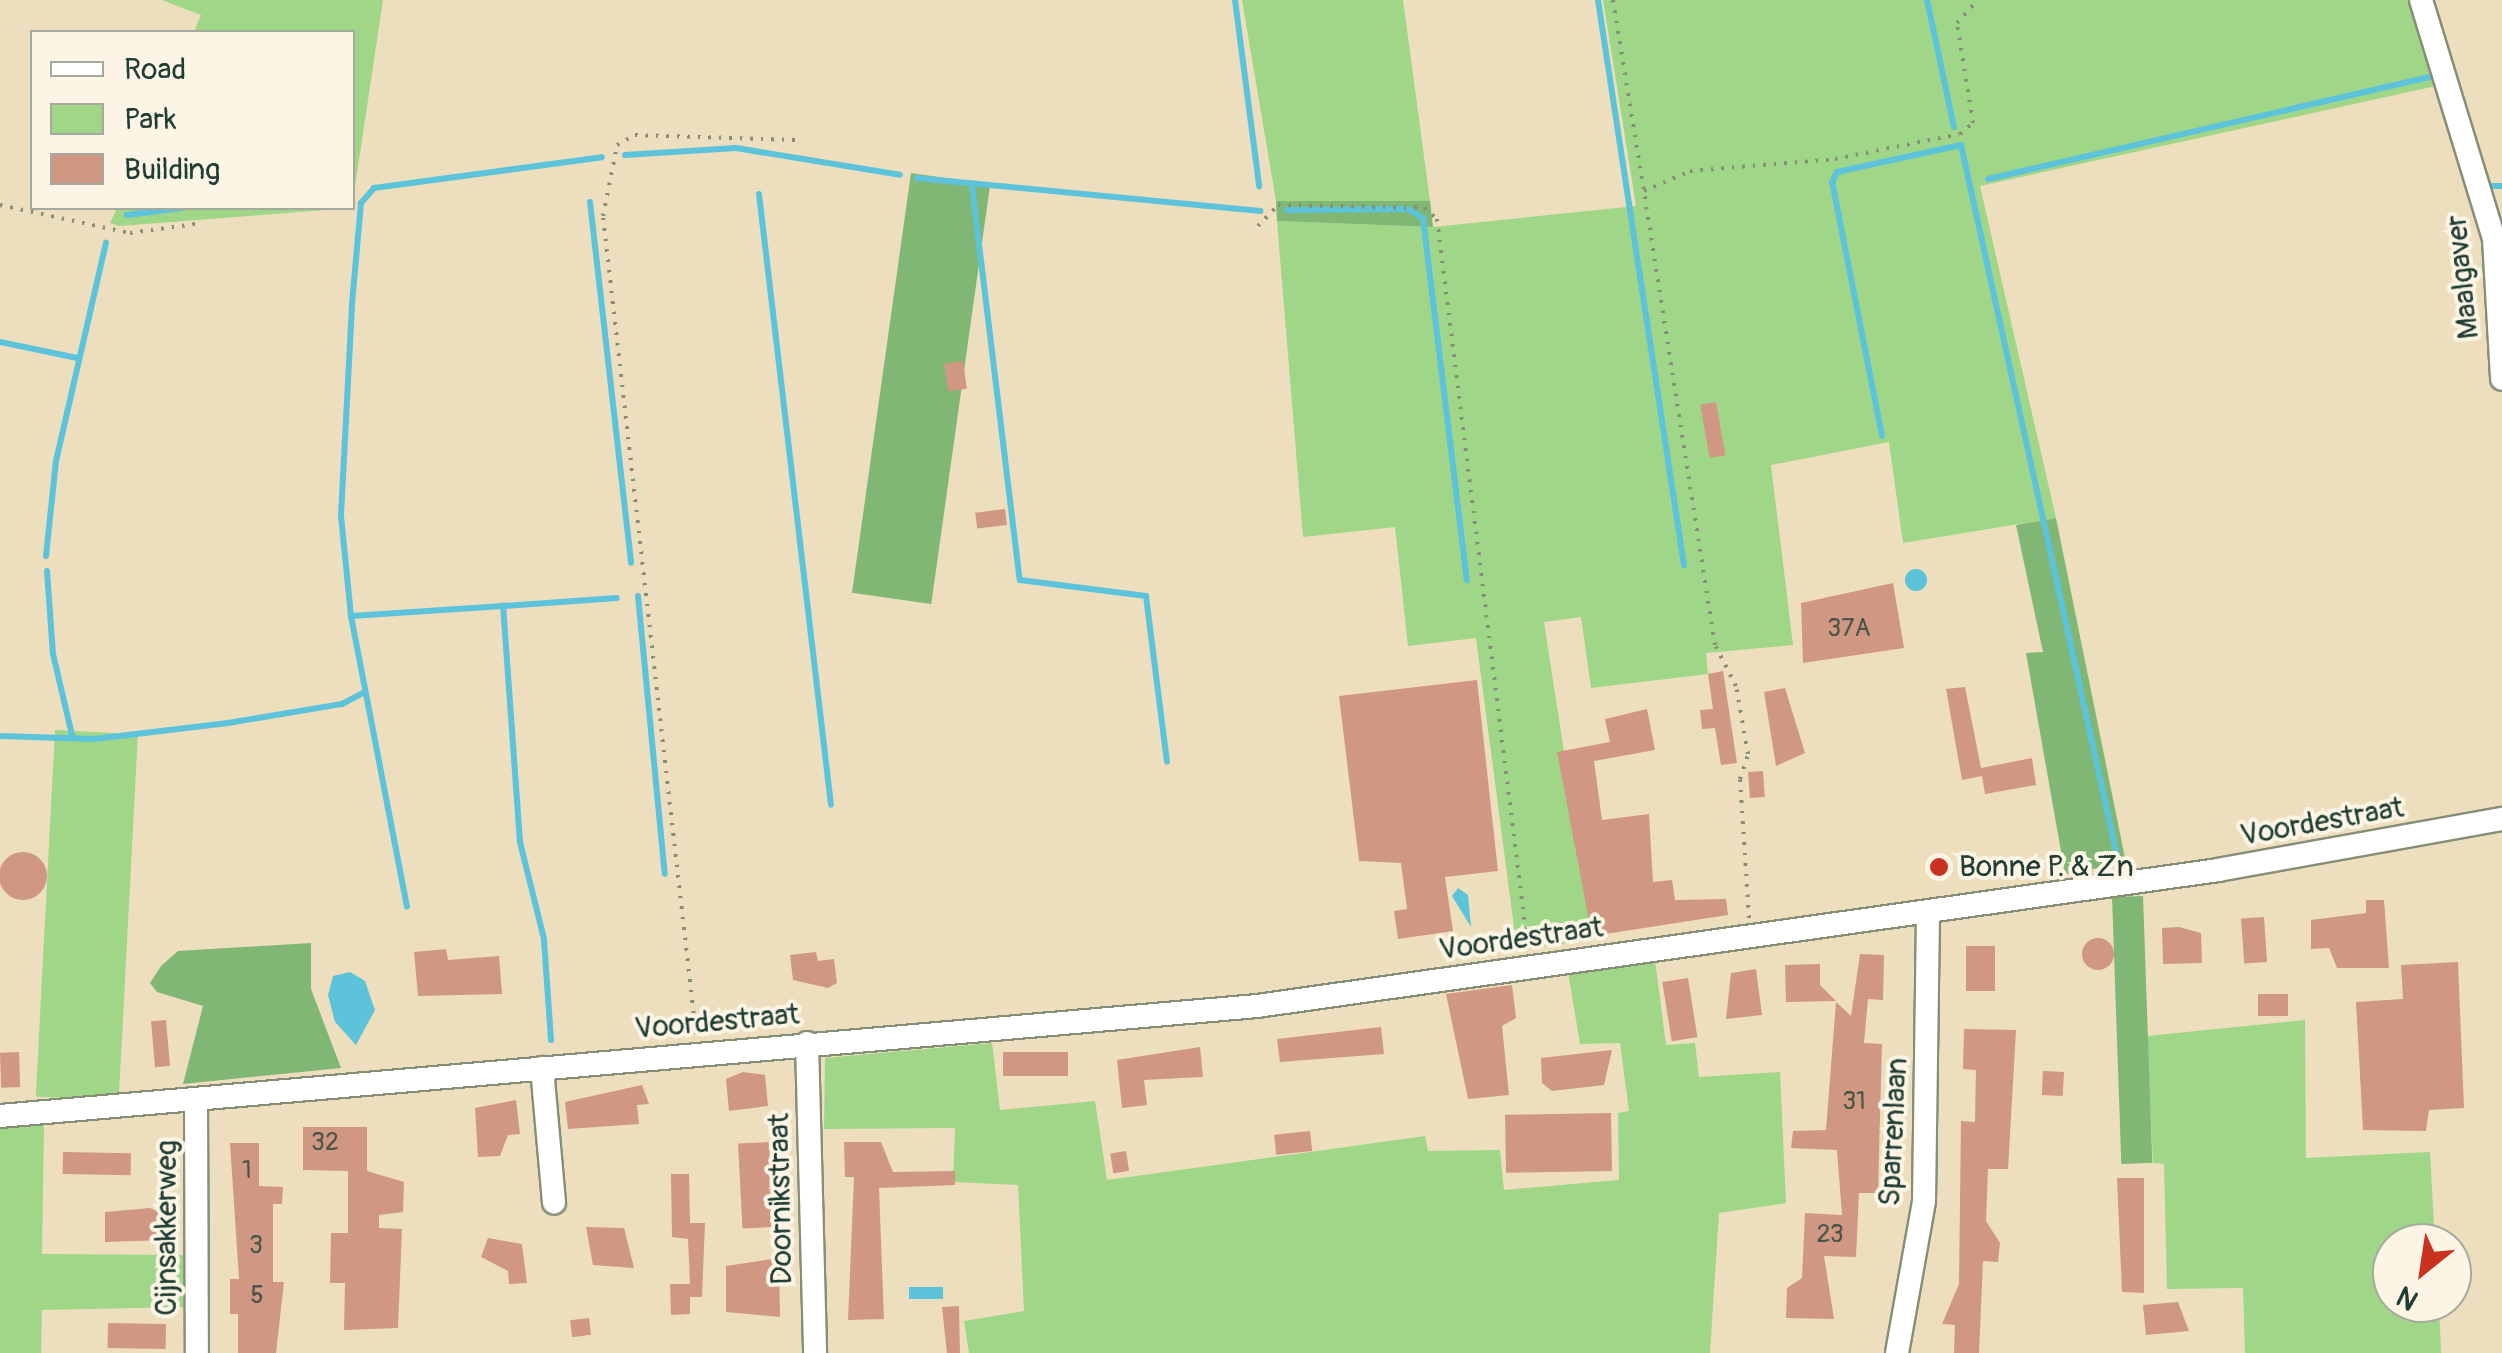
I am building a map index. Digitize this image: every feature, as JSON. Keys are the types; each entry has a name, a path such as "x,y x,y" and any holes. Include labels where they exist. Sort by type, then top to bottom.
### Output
{"street":[{"name":"Maalgaver","path":"2422,0 2491,224 2502,378"},
{"name":"Voordestraat","path":"0,1116 196,1102 807,1043 1257,1006 1928,912 2502,820"},
{"name":"Sparrenlaan","path":"1897,1353 1924,1200 1928,912"},
{"name":"Doornikstraat","path":"807,1043 815,1353"},
{"path":"542,1068 554,1202"},
{"name":"Cijnsakkerweg","path":"196,1102 197,1353"}],"path":[{"path":"1613,0 1714,645 1736,686 1748,754 1740,778 1750,926 1769,923"},
{"path":"1644,191 1690,171 1834,159 1960,134 1973,122 1958,23 1978,0"},
{"path":"715,1040 697,1042 603,216 617,145 635,135 797,140"},
{"path":"0,205 130,233 195,224"},
{"path":"1258,226 1278,205 1424,208 1437,219 1529,957 1547,954"}],"green space":[{"path":"162,0 383,0 355,187 355,30 195,30 201,15"},
{"path":"1242,0 1403,0 1430,201 1276,201"},
{"path":"1603,0 2407,0 2436,86 1980,186 2056,518 1903,543 1889,442 1771,465 1793,645 1706,653 1708,674 1591,688 1581,617 1544,622 1593,940 1517,950 1476,638 1408,646 1395,527 1303,537 1277,221 1433,227 1636,206"},
{"path":"911,173 990,184 931,604 852,593"},
{"path":"1276,201 1430,201 1433,227 1277,221"},
{"path":"116,210 326,210 119,226 110,223"},
{"path":"2056,518 2126,863 2065,874 2026,653 2043,652 2016,525"},
{"path":"55,730 138,734 119,1101 36,1096"},
{"path":"2143,896 2152,1163 2121,1164 2112,897"},
{"path":"311,943 311,989 341,1068 183,1084 203,1006 157,992 150,983 161,966 178,951"},
{"path":"1655,960 1666,1045 1695,1043 1699,1077 1780,1072 1786,1203 1719,1213 1710,1353 969,1353 964,1321 1024,1311 1018,1185 953,1182 955,1128 824,1129 825,1058 992,1043 1000,1110 1095,1101 1107,1180 1425,1136 1428,1151 1500,1150 1504,1190 1619,1180 1618,1113 1629,1111 1620,1043 1580,1044 1568,972"},
{"path":"2305,1020 2306,1158 2430,1152 2434,1223 2372,1223 2372,1323 2440,1323 2441,1353 2245,1353 2243,1288 2167,1289 2164,1164 2153,1163 2147,1036"},
{"path":"0,1124 44,1124 42,1254 183,1255 183,1307 42,1310 41,1353 0,1353"}],"water":[{"path":"1916,569 1924,572 1924,588 1916,591 1908,588 1905,580 1908,572"},
{"path":"1458,888 1468,895 1471,927 1452,896"},
{"path":"350,972 365,981 375,1010 356,1045 335,1022 328,995 333,976"},
{"path":"909,1287 943,1287 943,1299 909,1299"}],"building":[{"path":"963,361 967,389 948,391 944,364"},
{"path":"1716,402 1725,455 1710,458 1700,405"},
{"path":"1005,509 1007,525 977,529 975,513"},
{"path":"1893,583 1904,648 1803,663 1801,603"},
{"path":"1723,671 1737,763 1721,765 1715,728 1702,729 1700,710 1713,709 1708,674"},
{"path":"1477,680 1498,871 1445,877 1453,931 1398,939 1394,911 1407,909 1401,863 1359,861 1339,696"},
{"path":"1965,687 1981,768 2032,758 2036,785 1985,794 1982,776 1962,780 1946,689"},
{"path":"1785,688 1805,753 1776,766 1764,692"},
{"path":"1647,709 1655,750 1594,761 1602,820 1649,814 1653,882 1672,880 1675,900 1726,899 1728,915 1592,936 1557,752 1610,742 1605,719"},
{"path":"1763,771 1765,797 1750,798 1748,772"},
{"path":"23,852 40,859 47,876 40,893 23,900 6,893 -1,876 6,859"},
{"path":"2366,900 2384,900 2389,968 2337,968 2329,948 2311,949 2311,920 2366,913"},
{"path":"2264,917 2267,962 2244,963 2241,919"},
{"path":"2179,927 2201,933 2202,963 2163,964 2162,928"},
{"path":"2098,938 2110,942 2114,954 2110,966 2098,970 2086,966 2082,954 2086,942"},
{"path":"1966,946 1995,946 1995,991 1966,991"},
{"path":"446,949 448,960 499,956 502,994 418,996 414,952"},
{"path":"816,952 818,961 834,959 837,983 828,988 793,980 790,955"},
{"path":"1860,954 1884,955 1883,1000 1868,999 1864,1043 1882,1044 1878,1193 1859,1193 1856,1257 1824,1256 1834,1319 1786,1318 1787,1288 1802,1278 1805,1213 1842,1215 1837,1150 1791,1148 1793,1131 1826,1130 1836,1002 1851,1016"},
{"path":"2458,962 2464,1108 2429,1110 2426,1131 2363,1130 2356,1002 2403,999 2401,965"},
{"path":"1820,964 1820,985 1836,1001 1786,1002 1785,965"},
{"path":"1756,969 1762,1015 1726,1019 1731,973"},
{"path":"1688,978 1697,1037 1672,1041 1662,982"},
{"path":"1512,985 1516,1018 1502,1026 1509,1095 1468,1099 1446,994"},
{"path":"2258,994 2288,994 2288,1016 2258,1016"},
{"path":"166,1020 170,1066 155,1067 151,1021"},
{"path":"1381,1027 1384,1054 1280,1062 1277,1039"},
{"path":"1964,1029 2016,1030 2008,1169 1988,1169 1986,1221 2000,1243 1998,1262 1983,1261 1979,1353 1954,1353 1955,1325 1942,1324 1959,1284 1961,1121 1975,1122 1976,1070 1963,1069"},
{"path":"1200,1047 1203,1077 1144,1080 1147,1105 1122,1108 1117,1060"},
{"path":"1612,1050 1604,1085 1552,1091 1542,1083 1541,1058"},
{"path":"19,1052 20,1087 1,1088 0,1053"},
{"path":"1003,1052 1068,1052 1068,1076 1003,1076"},
{"path":"2043,1071 2064,1072 2063,1096 2042,1095"},
{"path":"743,1072 765,1075 768,1106 729,1111 726,1079"},
{"path":"642,1085 649,1104 637,1105 639,1124 568,1129 565,1102"},
{"path":"516,1100 520,1134 508,1135 500,1156 478,1157 475,1108"},
{"path":"1611,1113 1612,1171 1506,1173 1505,1115"},
{"path":"303,1127 367,1127 367,1171 404,1182 403,1212 379,1215 379,1228 402,1229 398,1328 344,1330 345,1283 330,1283 331,1233 348,1233 348,1171 303,1170"},
{"path":"1310,1131 1312,1151 1276,1155 1274,1135"},
{"path":"769,1142 773,1227 742,1229 738,1144"},
{"path":"844,1142 881,1142 893,1172 955,1171 955,1185 879,1188 884,1319 848,1320 854,1177 845,1177"},
{"path":"230,1143 259,1143 259,1186 283,1187 282,1204 273,1204 273,1282 284,1282 276,1353 238,1353 238,1314 230,1314 230,1279 239,1279"},
{"path":"1126,1151 1129,1171 1113,1173 1110,1154"},
{"path":"63,1152 131,1153 131,1175 63,1174"},
{"path":"671,1174 689,1174 690,1223 705,1223 702,1297 690,1297 690,1314 671,1315 670,1284 690,1284 688,1239 672,1237"},
{"path":"2117,1178 2144,1178 2144,1293 2122,1292"},
{"path":"150,1208 166,1215 166,1240 105,1242 105,1212"},
{"path":"586,1227 624,1228 634,1268 593,1265"},
{"path":"488,1238 522,1244 527,1283 509,1284 508,1271 481,1257"},
{"path":"779,1258 780,1317 726,1312 726,1266"},
{"path":"2178,1302 2189,1331 2146,1335 2143,1305"},
{"path":"959,1306 960,1353 947,1353 942,1307"},
{"path":"589,1318 591,1335 572,1337 570,1320"},
{"path":"108,1323 166,1324 166,1349 108,1348"}],"waterway":[{"path":"1235,0 1259,186"},
{"path":"1598,0 1684,565"},
{"path":"1927,0 1954,127"},
{"path":"1988,179 2435,76"},
{"path":"1882,436 1832,182 1837,172 1961,145 2117,856"},
{"path":"625,155 736,148 900,175"},
{"path":"551,1040 544,939 520,842 503,606 351,616 341,515 352,304 361,203 374,188 602,157"},
{"path":"917,178 1260,211"},
{"path":"972,186 1020,580 1146,596 1167,762"},
{"path":"2489,186 2502,186"},
{"path":"759,194 831,805"},
{"path":"590,202 631,563"},
{"path":"1287,210 1408,209 1423,218 1467,580"},
{"path":"127,215 166,210"},
{"path":"46,556 56,461 106,243"},
{"path":"0,342 77,358"},
{"path":"47,571 53,654 72,735"},
{"path":"638,596 665,874"},
{"path":"503,606 617,598"},
{"path":"351,616 407,907"},
{"path":"0,736 94,739 228,723 342,704 365,692"}],"place":[{"name":"Bonne P. & Zn","path":"1939,867"}]}
